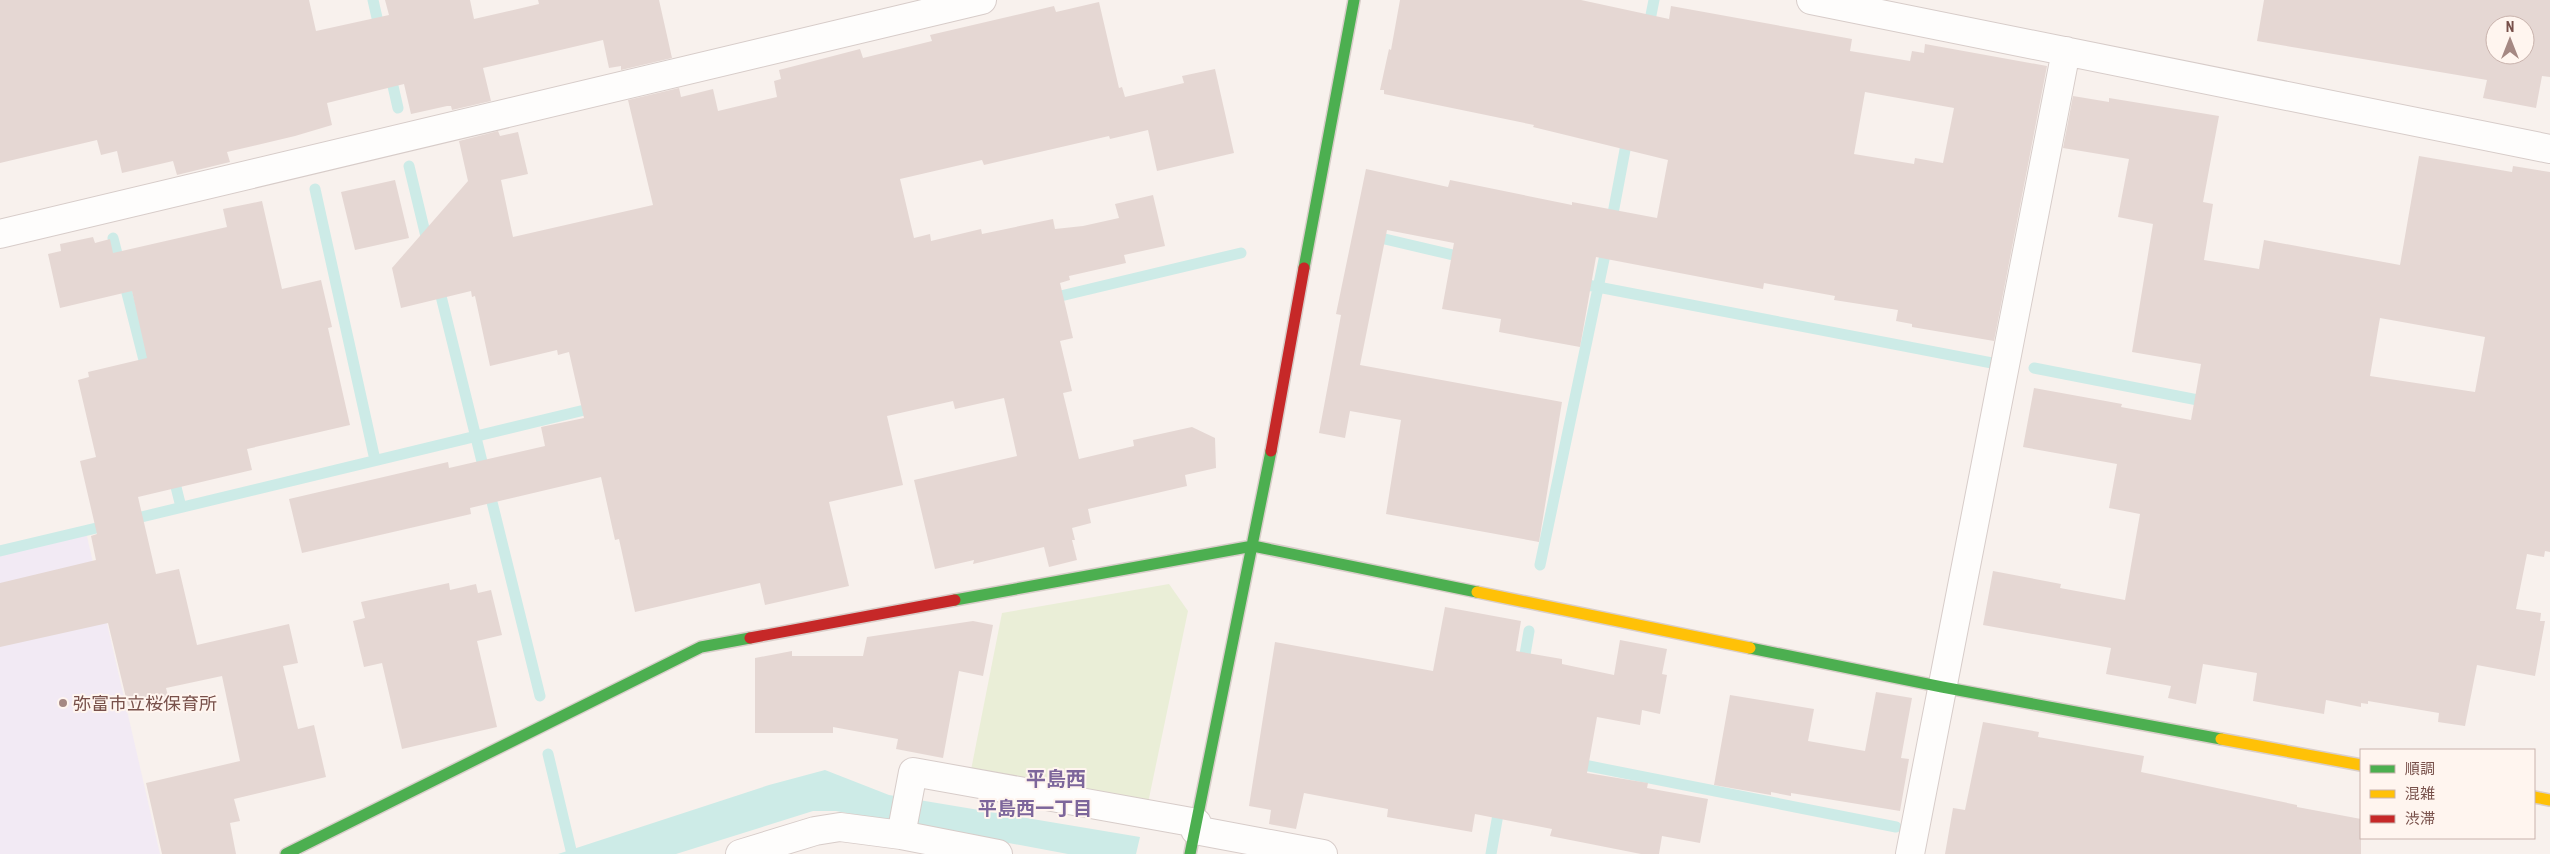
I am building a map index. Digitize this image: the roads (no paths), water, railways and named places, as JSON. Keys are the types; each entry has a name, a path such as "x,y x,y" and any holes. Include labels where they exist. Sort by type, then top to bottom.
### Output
{"street":[{"path":"0,234 982,0"},
{"path":"1194,836 1253,546 1354,0"},
{"path":"1811,0 2550,149"},
{"path":"1910,854 2066,51"},
{"path":"286,854 701,647 1253,546 1942,687 2360,765"},
{"path":"901,835 913,772 1194,836 1323,854"},
{"path":"2535,797 2550,800"},
{"path":"740,854 815,831 840,827 901,835 998,854"}],"water":[{"path":"825,770 889,795 1140,837 1136,854 1068,854 836,811 813,811 676,854 558,854 769,785"}],"waterway":[{"path":"373,0 380,31"},
{"path":"1648,30 1654,0"},
{"path":"390,73 398,108"},
{"path":"1611,224 1628,134"},
{"path":"409,166 428,245"},
{"path":"315,189 375,460"},
{"path":"1372,236 1466,258"},
{"path":"113,238 147,372"},
{"path":"1540,565 1607,245"},
{"path":"1048,299 1241,253"},
{"path":"1577,283 1992,363"},
{"path":"438,284 540,696"},
{"path":"2034,368 2208,402"},
{"path":"129,520 597,407"},
{"path":"173,475 181,507"},
{"path":"0,551 109,525"},
{"path":"1523,666 1529,631"},
{"path":"548,754 571,850"},
{"path":"1574,763 1896,827"},
{"path":"1491,854 1500,803"}],"place":[{"name":"弥富市立桜保育所","path":"63,703"}],"district":[{"name":"平島西","path":"1056,779"},
{"name":"平島西一丁目","path":"1035,808"}]}
